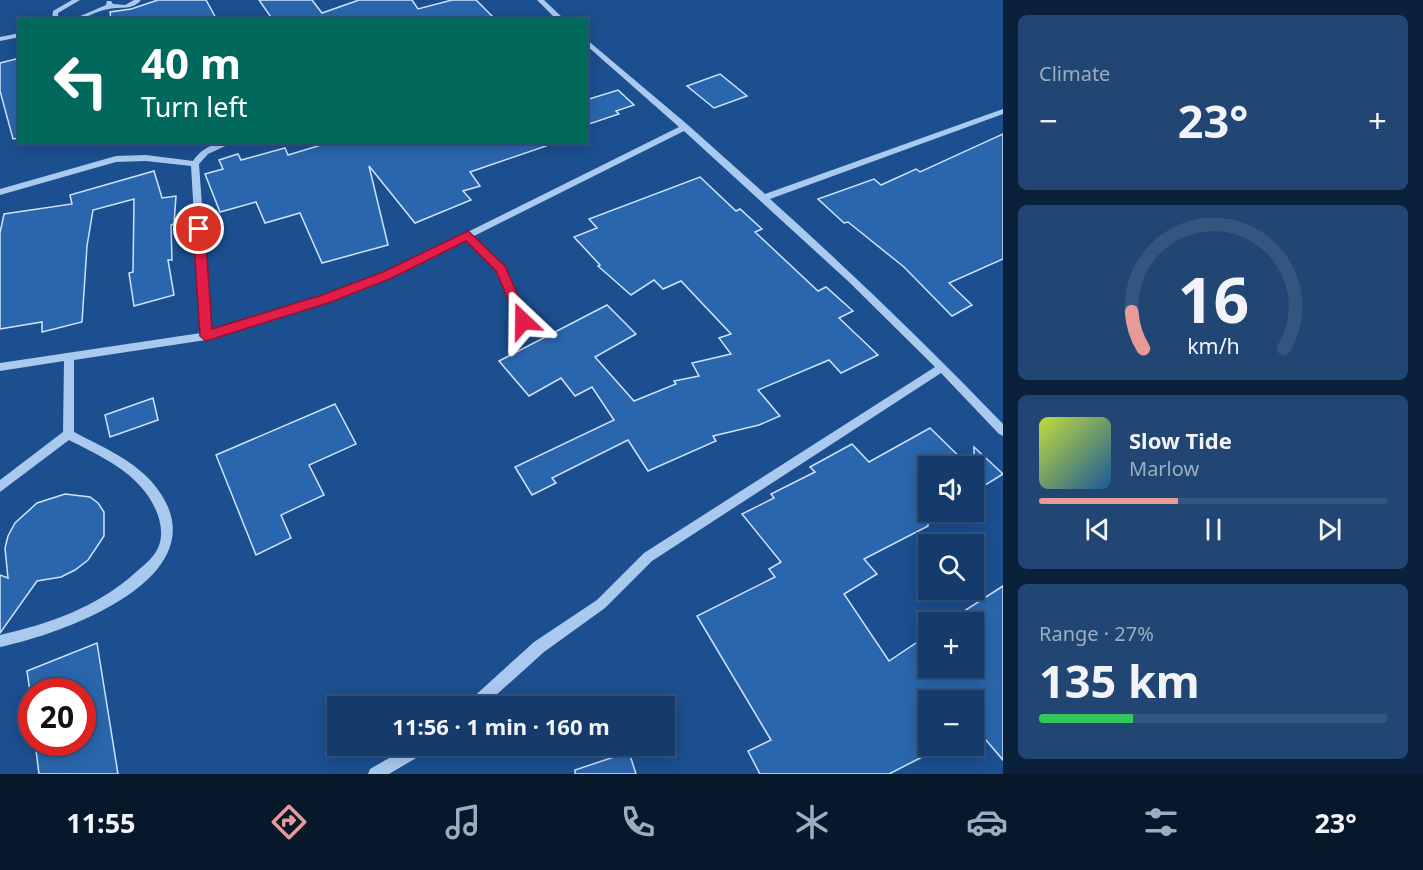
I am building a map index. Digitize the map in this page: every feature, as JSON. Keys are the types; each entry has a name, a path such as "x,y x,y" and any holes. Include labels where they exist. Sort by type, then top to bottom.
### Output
{"street":[{"path":"55,18 55,12 77,0"},
{"path":"78,18 110,3 127,7 138,0"},
{"path":"540,0 560,18"},
{"path":"0,39 18,34"},
{"path":"591,49 685,126 764,198 942,367 1003,431"},
{"path":"764,198 1003,111"},
{"path":"0,367 206,336 317,302 388,275 685,126"},
{"path":"206,336 195,164 199,156 209,149 224,144"},
{"path":"0,192 116,159 146,158 195,164"},
{"path":"468,235 501,269 523,321"},
{"path":"68,434 69,357"},
{"path":"485,696 539,647 601,604 648,557 942,367"},
{"path":"0,488 30,461 68,434"},
{"path":"0,641 40,631 85,614 128,590 155,563 165,546 166,520 153,493 131,470 68,434"},
{"path":"375,774 406,756"}],"building":[{"path":"158,0 206,0 216,18 111,18 110,12 131,9"},
{"path":"259,0 312,0 322,13 359,0 412,0 418,9 452,0 476,0 494,18 272,18"},
{"path":"18,58 18,138 13,139 0,91 0,63"},
{"path":"720,74 747,96 714,108 687,86"},
{"path":"618,90 634,105 616,111 619,114 588,124 588,99"},
{"path":"1003,134 1003,259 949,283 972,305 952,316 904,267 848,222 844,223 818,199 874,179 881,185 916,169 920,172"},
{"path":"324,144 546,144 546,146 470,172 480,186 463,191 471,200 415,223 369,166 388,245 322,263 300,213 265,223 256,202 220,212 205,174 223,169 219,160 238,154 241,160 285,148 288,155"},
{"path":"154,171 162,198 176,196 174,224 171,225 172,260 168,260 174,295 134,306 129,273 133,272 134,199 93,210 87,246 82,322 42,332 42,322 0,329 0,233 4,214 72,204 70,195"},
{"path":"700,177 736,211 740,209 762,229 755,232 818,291 826,287 853,311 839,318 878,355 841,373 829,360 758,390 780,416 759,425 713,436 716,441 648,471 628,440 552,478 556,483 532,495 515,467 614,420 592,387 575,396 561,378 529,396 499,361 607,305 636,334 595,357 634,401 676,384 674,381 699,376 692,363 731,354 719,338 731,334 681,281 663,289 654,280 631,295 598,266 600,265 574,237 597,228 589,219"},
{"path":"153,398 158,420 110,437 105,415"},
{"path":"335,404 356,444 309,465 324,495 281,515 291,538 256,555 216,455"},
{"path":"930,428 959,456 918,456 918,522 928,522 928,526 864,559 877,574 844,594 889,661 918,642 918,678 984,678 984,612 963,612 1003,586 1003,760 984,738 984,690 918,690 918,756 924,756 889,774 760,774 748,751 771,740 697,616 775,577 769,569 781,562 742,514 774,498 771,494 815,472 810,467 852,444 869,462"},
{"path":"974,447 984,456 974,456"},
{"path":"984,456 1003,474 984,486"},
{"path":"65,494 90,497 98,503 104,512 104,536 88,560 75,570 61,577 37,581 0,633 0,575 8,578 5,548 8,536 15,523 37,503"},
{"path":"97,643 118,774 39,774 37,756 96,756 96,678 28,678 27,671"},
{"path":"617,756 630,756 636,774 575,774 575,770"}],"route":[{"path":"199,229 206,336 306,306 388,275 468,235 501,269 523,321"}]}
